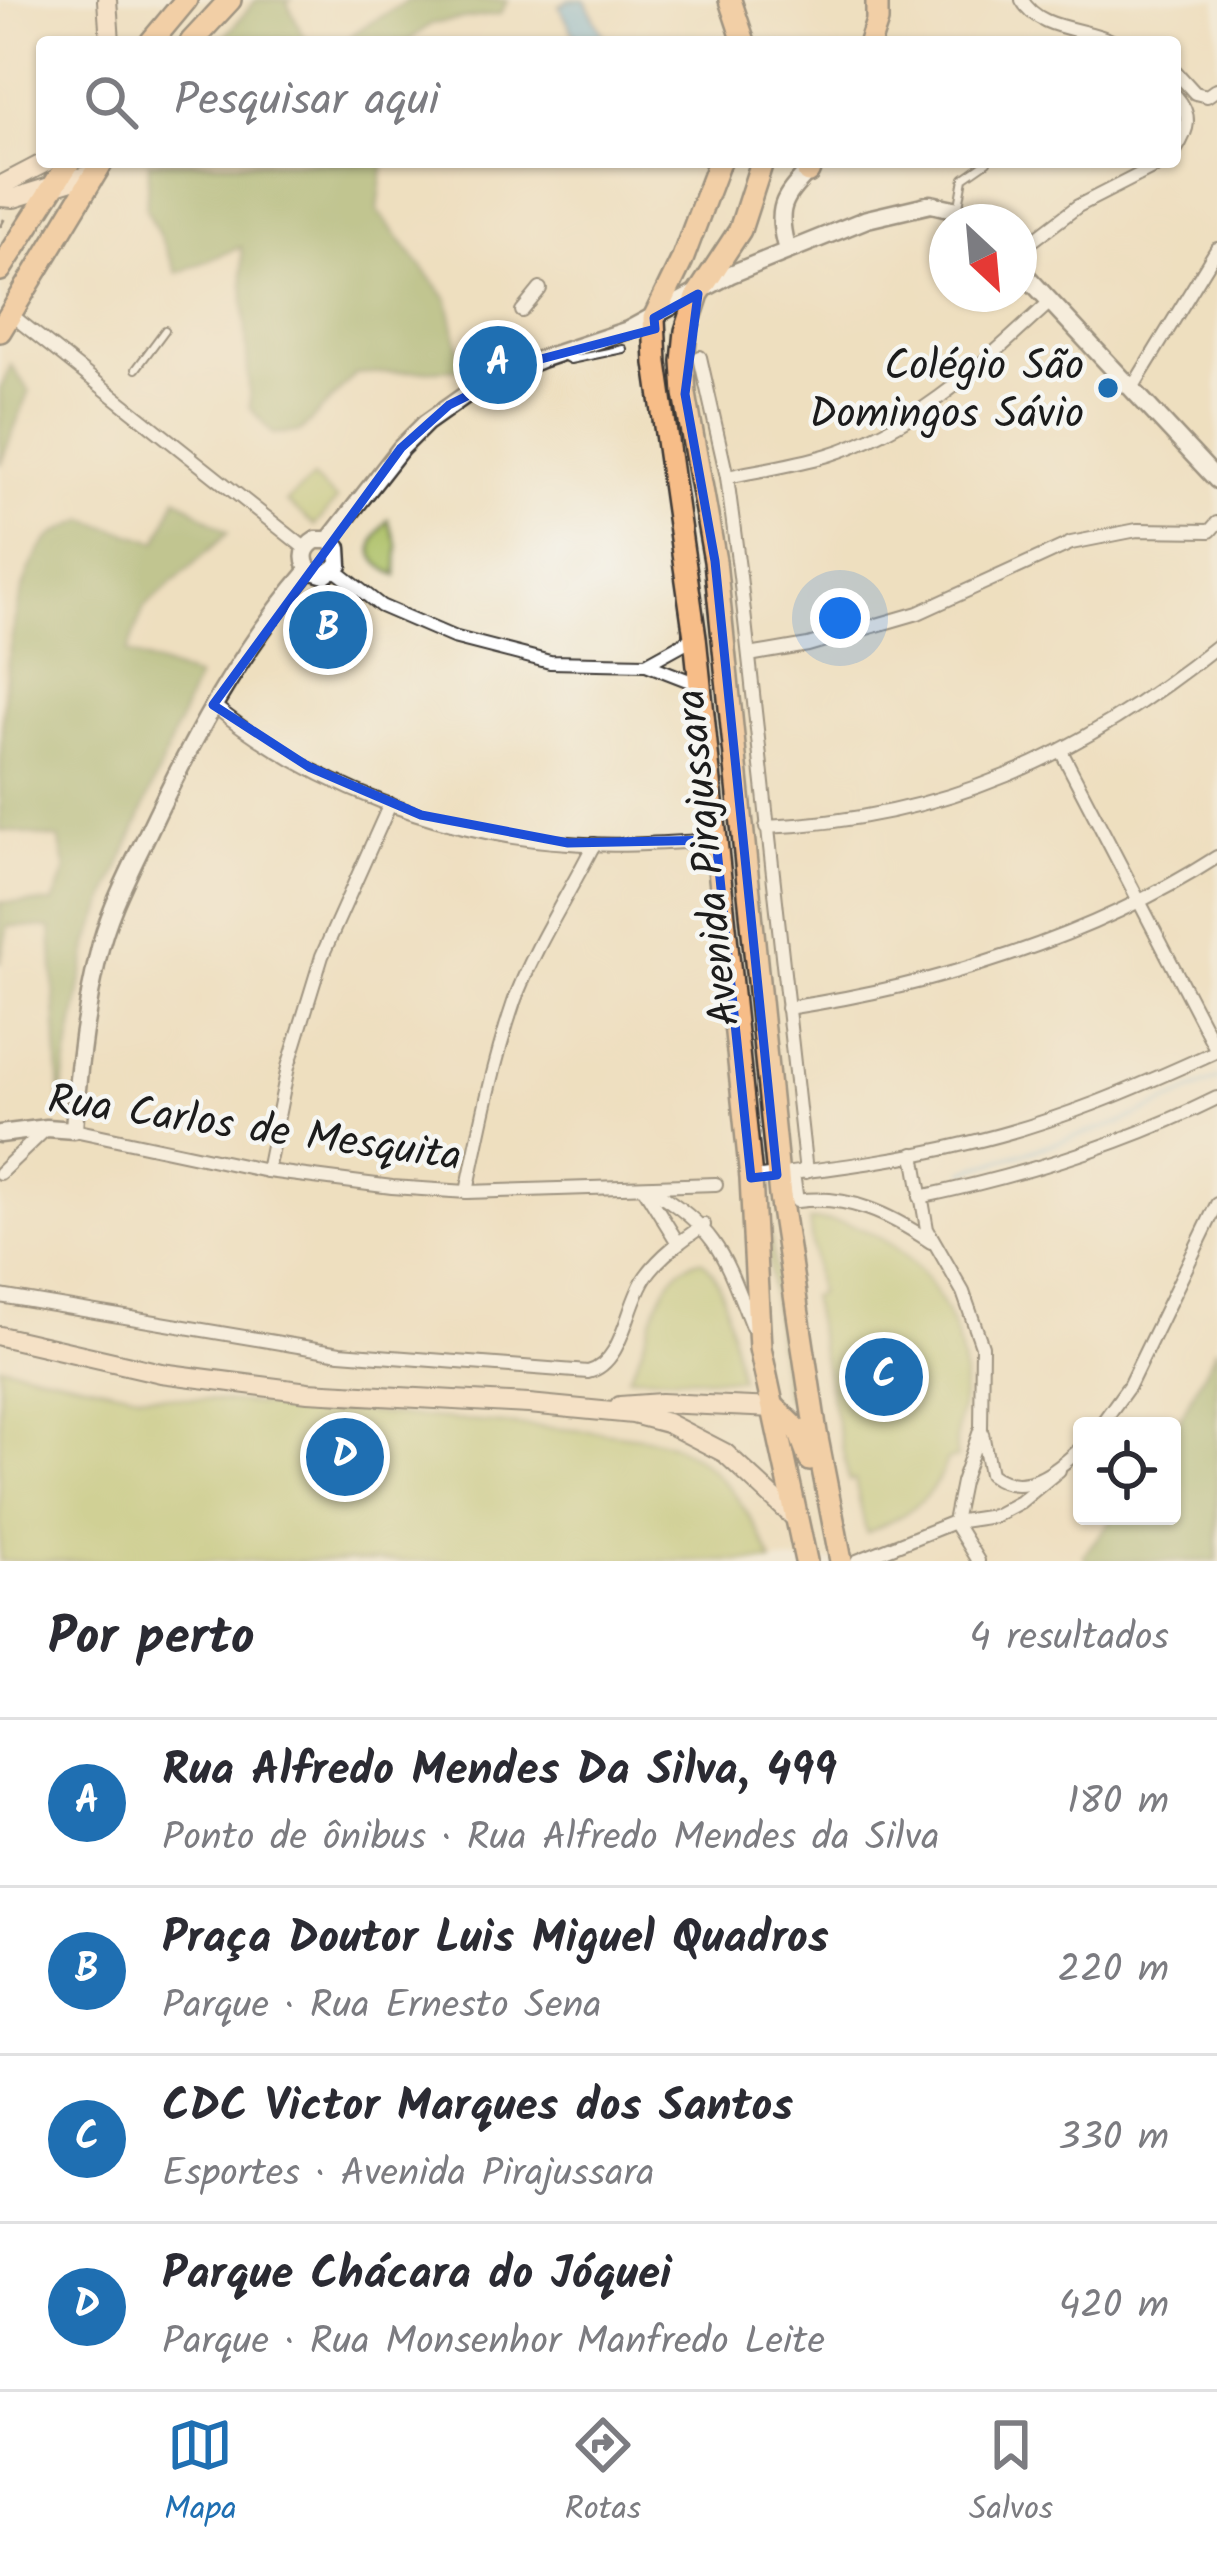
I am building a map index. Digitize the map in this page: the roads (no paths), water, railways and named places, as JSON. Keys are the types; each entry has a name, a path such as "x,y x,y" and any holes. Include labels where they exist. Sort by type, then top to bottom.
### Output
{"main road":[{"path":"107,0 115,36"},
{"path":"155,36 186,0"},
{"path":"197,36 230,0"},
{"path":"730,0 742,36"},
{"path":"0,186 36,167"},
{"path":"0,270 65,168"},
{"path":"0,197 14,197 99,168"},
{"path":"3,317 99,168"},
{"path":"655,330 717,168"},
{"name":"Avenida Pirajussara","path":"760,168 740,230 698,294 686,331 685,394 715,561 792,1173 816,1432 840,1561"},
{"name":"Avenida Pirajussara","path":"655,330 667,456 695,637 751,1178 760,1348 806,1561"},
{"path":"0,1336 161,1373 308,1392 585,1408 667,1423 700,1438 741,1466 796,1520"},
{"path":"585,1408 661,1403 775,1408 803,1439 840,1561"}],"street":[{"path":"1022,0 1043,21 1094,36"},
{"path":"1181,77 1196,93 1207,96 1217,89"},
{"path":"1181,102 1189,119 1181,137"},
{"path":"787,250 781,210 809,168"},
{"path":"1037,236 1066,213 1152,168"},
{"path":"329,541 376,477 426,423 481,384 628,330 655,330 698,294 787,250 902,209 929,204"},
{"path":"1131,390 1217,249"},
{"path":"1037,288 1217,479"},
{"path":"522,311 540,289"},
{"path":"727,477 823,457 880,434 946,394 1050,302"},
{"path":"3,317 306,549"},
{"name":"Avenida Pirajussara","path":"700,357 727,477 749,655 787,1008 792,1173"},
{"path":"749,655 808,645 918,613 1051,550 1089,538 1137,530 1215,530"},
{"path":"316,541 329,541 340,554 335,570 319,575 309,570 306,549 316,541"},
{"path":"74,1130 82,1050 104,936 146,836 213,705 251,642 309,570"},
{"path":"335,570 358,591 405,619 476,644 550,662 646,664 700,686"},
{"path":"646,664 695,637"},
{"path":"766,827 826,824 928,805 1061,751 1217,646"},
{"path":"213,705 292,758 389,805 522,838 595,844 716,840"},
{"path":"751,1178 914,1154 1042,1122 1143,1085 1217,1051 1061,751"},
{"path":"267,1171 288,1067 322,956 389,805"},
{"path":"467,1192 514,1001 595,844"},
{"path":"787,1008 896,990 1024,949 1138,901 1217,857"},
{"path":"920,1198 1079,1156 1217,1098"},
{"path":"0,1173 47,1128"},
{"name":"Rua Carlos de Mesquita","path":"0,1134 74,1130 267,1171 467,1192 716,1184"},
{"path":"914,1154 931,1242 976,1322 984,1373 981,1428 987,1466 995,1478 1021,1485 1059,1470"},
{"path":"792,1173 796,1201 860,1205 889,1216 931,1242"},
{"path":"647,1188 704,1226 732,1274 760,1348"},
{"path":"647,1188 678,1243"},
{"path":"1106,1417 1129,1385 1217,1204"},
{"path":"0,1296 340,1353 589,1372 601,1368 616,1349 643,1280 678,1243 704,1226"},
{"path":"978,1561 953,1522 981,1428"},
{"path":"857,1561 953,1522 979,1520 1006,1510 1073,1456"}],"lane":[{"path":"959,204 964,178 978,168"},
{"path":"136,369 165,330"},
{"path":"562,351 570,360 623,349"}],"water":[{"path":"585,0 604,36 575,36 559,6"}],"waterway":[{"path":"965,1171 1123,1122 1217,1079"}],"place":[{"name":"Rua Alfredo Mendes Da Silva, 499","path":"498,365"},
{"name":"Colégio São Domingos Sávio","path":"1108,388"},
{"name":"Praça Doutor Luis Miguel Quadros","path":"328,630"},
{"name":"CDC Victor Marques dos Santos","path":"884,1377"},
{"name":"Parque Chácara do Jóquei","path":"345,1457"}]}
